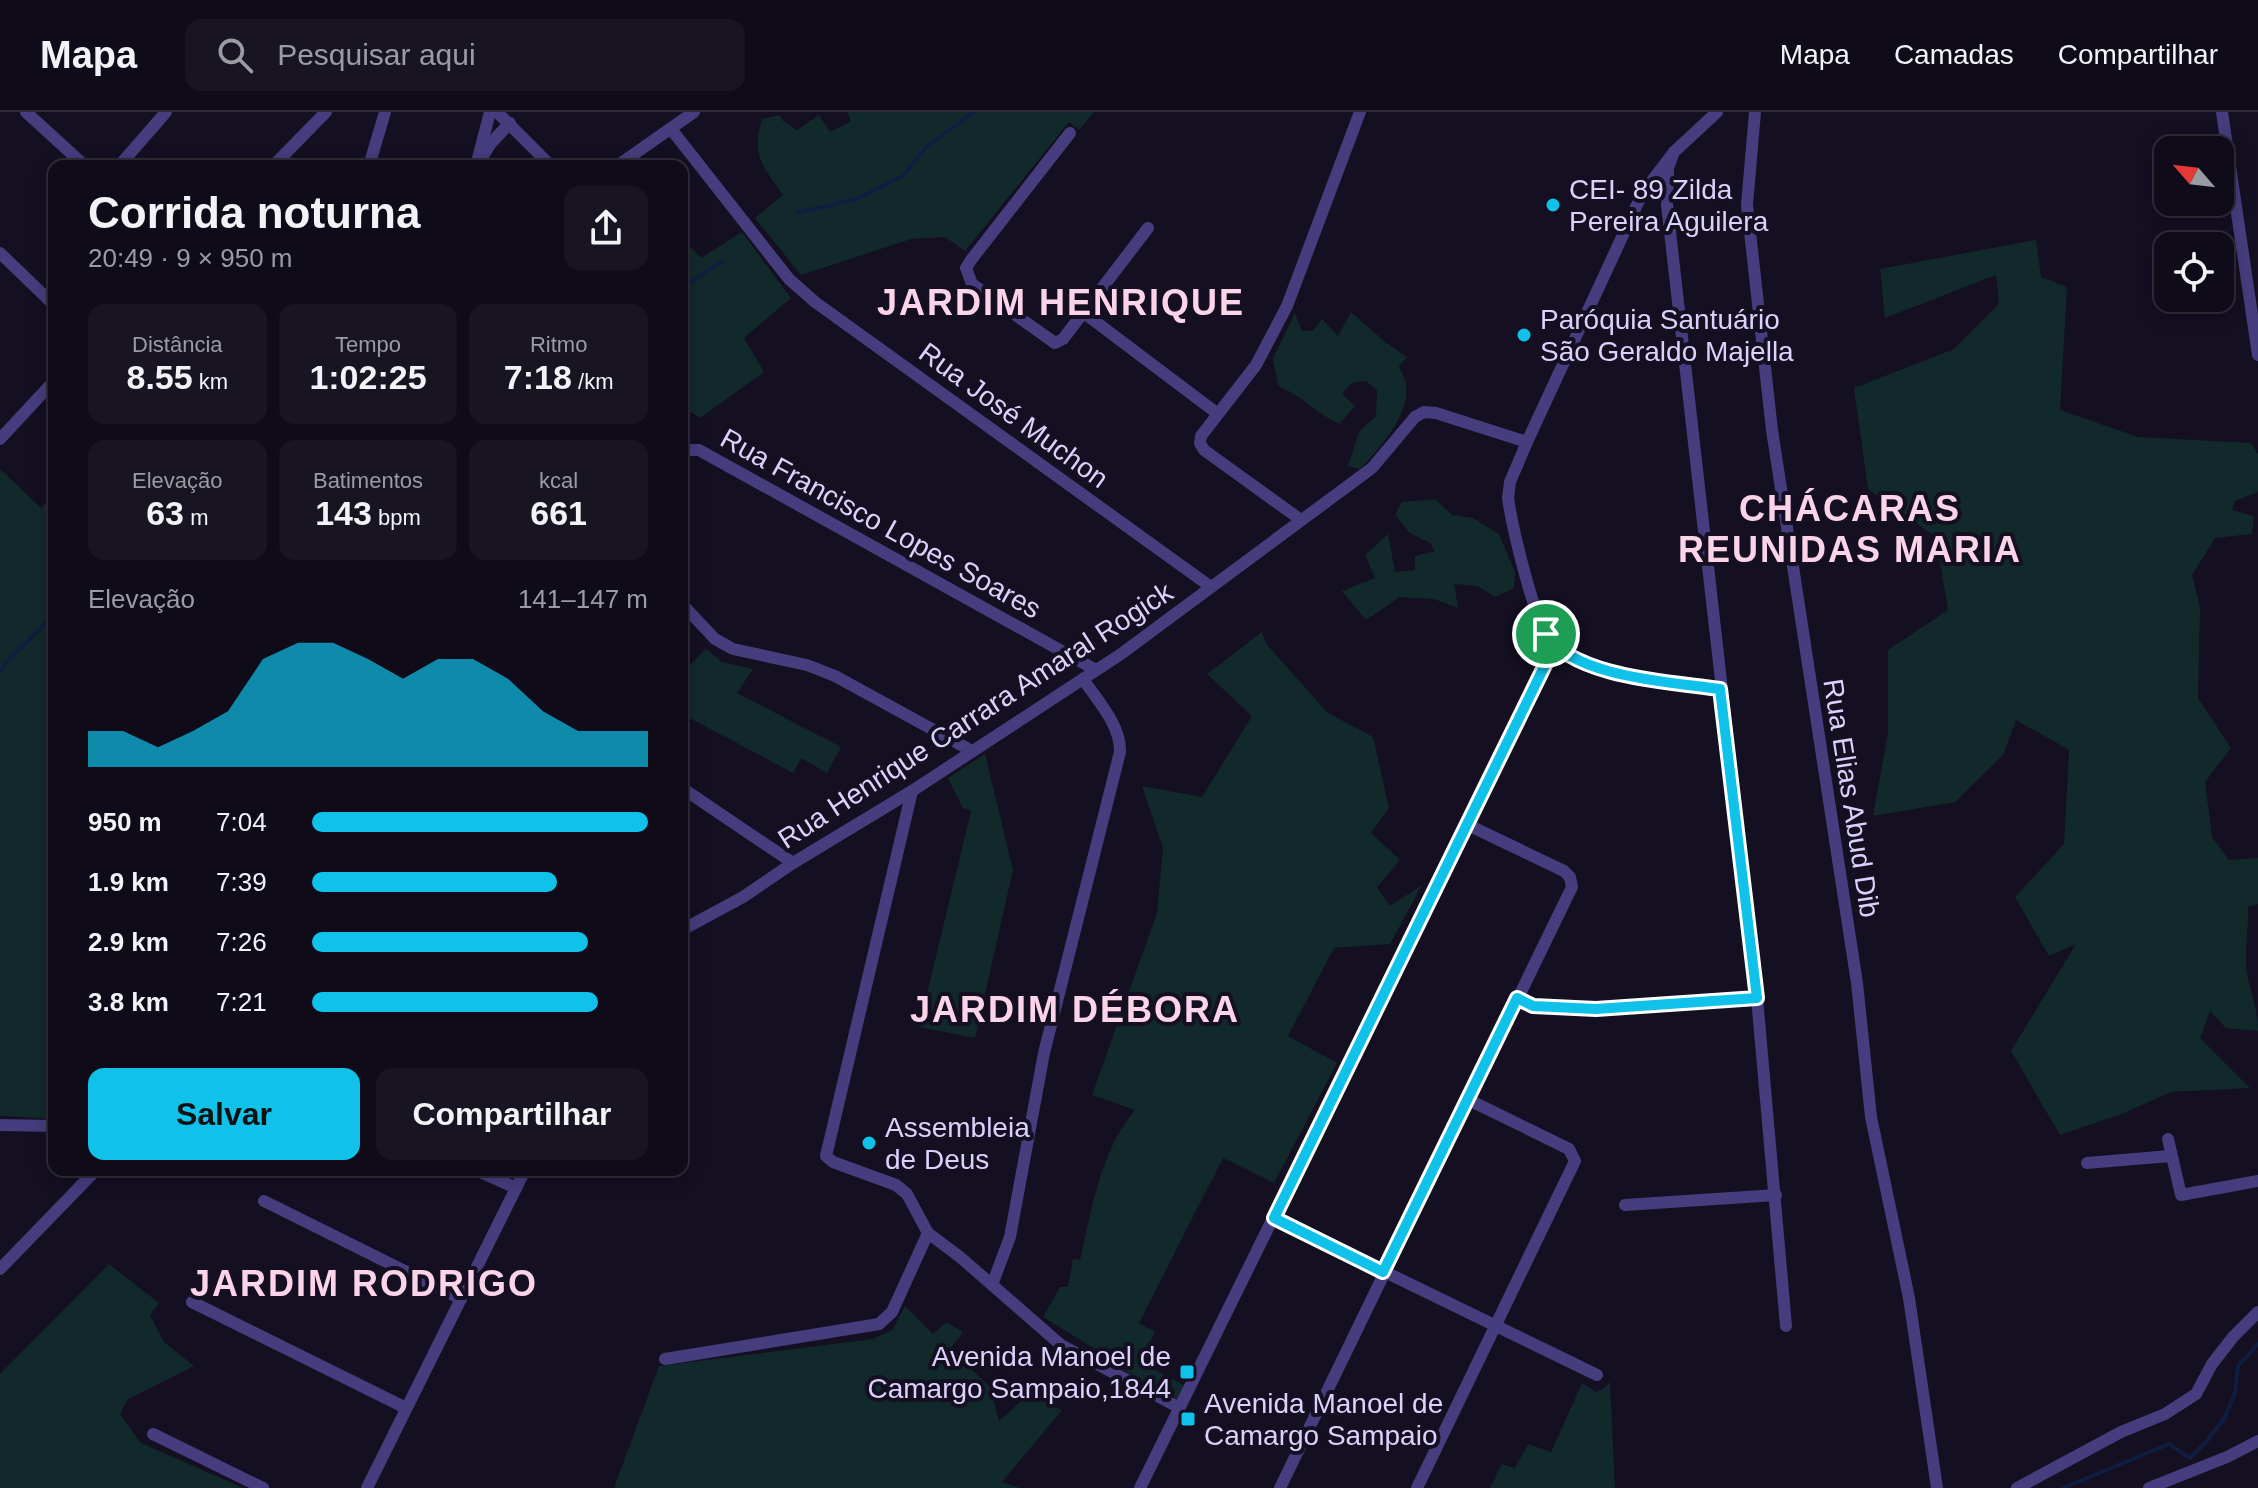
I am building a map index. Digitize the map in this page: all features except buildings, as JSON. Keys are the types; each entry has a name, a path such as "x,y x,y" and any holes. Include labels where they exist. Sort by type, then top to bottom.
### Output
{"street":[{"path":"26,112 78,160"},
{"path":"124,160 166,112"},
{"path":"279,160 326,112"},
{"path":"371,160 383,118 373,112"},
{"path":"478,160 490,112"},
{"path":"497,112 545,160"},
{"path":"626,160 694,112"},
{"path":"1301,520 1204,450 1200,443 1201,436 1256,365 1287,306 1360,112"},
{"path":"1140,1488 1541,674 1548,652 1546,634 1538,617 1508,498 1510,482 1642,194 1674,152 1717,112"},
{"name":"Rua Elias Abud Dib","path":"1755,112 1747,205 1772,430 1857,983 1871,1117 1909,1298 1937,1488"},
{"path":"2222,112 2258,355"},
{"path":"480,160 510,123"},
{"name":"Rua José Muchon","path":"671,129 789,279 815,302 1211,587"},
{"path":"1070,133 971,260 966,268 972,284 1055,343 1063,339 1148,228"},
{"path":"1674,152 1668,168 1667,205 1757,998 1786,1326"},
{"path":"1642,194 1656,196 1667,205"},
{"path":"0,253 48,299"},
{"path":"1084,313 1218,414"},
{"path":"0,439 48,387"},
{"name":"Rua Henrique Carrara Amaral Rogick","path":"688,927 743,897 912,791 1096,670 1372,468 1415,417 1424,412 1436,413 1527,442"},
{"name":"Rua Francisco Lopes Soares","path":"688,450 699,450 1096,670"},
{"path":"688,610 715,639 733,649 807,665 835,676 972,751"},
{"path":"1546,634 1561,649 1603,670 1720,689"},
{"path":"1541,674 1561,649"},
{"path":"992,1285 1010,1237 1044,1053 1120,752 1121,739 1116,729 1083,679"},
{"path":"912,791 826,1156 833,1162 896,1185 907,1194 928,1233 1061,1345 1180,1408"},
{"path":"688,792 793,863"},
{"path":"1280,1488 1572,887 1570,877 1564,871 1466,824"},
{"path":"688,922 703,918"},
{"path":"1517,998 1533,1006 1596,1009 1757,998"},
{"path":"1417,1488 1575,1161 1569,1149 1469,1100"},
{"path":"0,1125 48,1126"},
{"path":"2168,1139 2181,1195 2258,1181"},
{"path":"2087,1163 2170,1156"},
{"path":"0,1269 90,1176"},
{"path":"489,1176 516,1188"},
{"path":"367,1488 522,1176"},
{"path":"1625,1205 1776,1195"},
{"path":"264,1201 461,1299"},
{"path":"1274,1218 1597,1375"},
{"path":"665,1359 879,1324 892,1312 928,1233"},
{"path":"192,1302 406,1408"},
{"path":"2017,1488 2121,1432 2165,1414 2196,1394 2212,1364 2258,1312"},
{"path":"153,1434 263,1488"},
{"path":"2149,1488 2227,1457 2258,1441"}],"green space":[{"path":"847,112 1094,112 1079,130 1069,122 965,251 945,237 911,239 801,275 755,218 783,195 761,160 758,142 762,119 780,115 783,121 797,130 819,115 830,132 851,121"},
{"path":"742,232 791,298 744,338 764,372 700,418 688,411 688,244 701,258"},
{"path":"2036,240 2041,277 2067,287 2060,410 2138,437 2251,443 2258,454 2258,492 2235,501 2232,510 2254,516 2252,534 2215,538 2192,575 2200,607 2198,698 2231,748 2205,782 2212,837 2229,860 2258,858 2258,904 2248,907 2246,959 2258,1031 2226,1028 2210,1011 2200,1038 2250,1088 2171,1092 2124,1113 2060,1135 2011,1051 2076,944 2049,956 2015,897 2064,844 2069,750 2016,720 2003,755 1955,802 1873,816 1888,733 1888,650 1948,610 1936,537 1868,489 1854,388 1954,349 1999,304 1996,275 1885,318 1880,269"},
{"path":"1351,312 1407,357 1399,366 1406,384 1404,407 1384,442 1360,469 1348,466 1359,432 1376,416 1377,390 1366,381 1352,383 1342,394 1355,406 1339,424 1278,386 1273,358 1295,313 1302,331 1314,330 1322,319 1338,336"},
{"path":"0,469 41,508 48,501 48,1119 0,1116"},
{"path":"1435,499 1452,515 1473,518 1499,534 1515,572 1514,588 1495,597 1478,586 1454,584 1458,608 1434,599 1400,597 1366,620 1342,591 1375,578 1365,555 1388,534 1395,572 1415,570 1415,556 1435,551 1430,543 1410,533 1395,515 1402,502"},
{"path":"1262,632 1267,645 1328,713 1373,737 1389,808 1371,833 1400,860 1377,887 1390,906 1422,885 1390,944 1334,948 1288,1036 1337,1063 1274,1183 1223,1158 1139,1323 1155,1332 1140,1362 1185,1386 1178,1399 1094,1354 1095,1349 1043,1317 1060,1287 1068,1287 1073,1259 1080,1260 1105,1162 1135,1110 1092,1095 1157,913 1163,848 1142,786 1202,797 1252,716 1207,674"},
{"path":"706,649 722,662 753,669 737,693 841,747 827,773 801,758 793,773 688,717 688,667"},
{"path":"985,754 1013,870 975,1038 919,1027 971,811 963,808 948,778"},
{"path":"109,1264 159,1303 150,1315 164,1342 194,1366 128,1399 120,1414 141,1443 243,1488 0,1488 0,1374"},
{"path":"905,1306 933,1334 946,1322 963,1332 950,1349 990,1387 999,1421 1030,1393 1062,1410 1002,1482 1020,1488 614,1488 659,1366 873,1339 892,1330"},
{"path":"1610,1382 1615,1488 1490,1488 1502,1464 1515,1468 1528,1444 1551,1452 1582,1383 1596,1392"}],"waterway":[{"path":"798,213 859,198 904,175 925,148 974,112"},
{"path":"688,284 722,261"},
{"path":"0,672 6,662 48,621"},
{"path":"2063,1488 2169,1444 2190,1458 2225,1417 2235,1393 2238,1366 2258,1344"}],"place":[{"name":"CEI- 89 Zilda Pereira Aguilera","path":"1553,205"},
{"name":"Paróquia Santuário São Geraldo Majella","path":"1524,335"},
{"name":"Assembleia de Deus","path":"869,1143"},
{"name":"Avenida Manoel de Camargo Sampaio,1844","path":"1187,1372"},
{"name":"Avenida Manoel de Camargo Sampaio","path":"1188,1419"}],"district":[{"name":"JARDIM HENRIQUE","path":"1061,302"},
{"name":"CHÁCARAS REUNIDAS MARIA","path":"1850,528"},
{"name":"JARDIM DÉBORA","path":"1075,1009"},
{"name":"JARDIM RODRIGO","path":"364,1283"}],"route":[{"path":"1546,634 1565,652 1603,670 1720,689 1757,998 1596,1009 1533,1006 1517,998 1383,1272 1274,1218 1546,663 1549,647 1546,634"}]}
